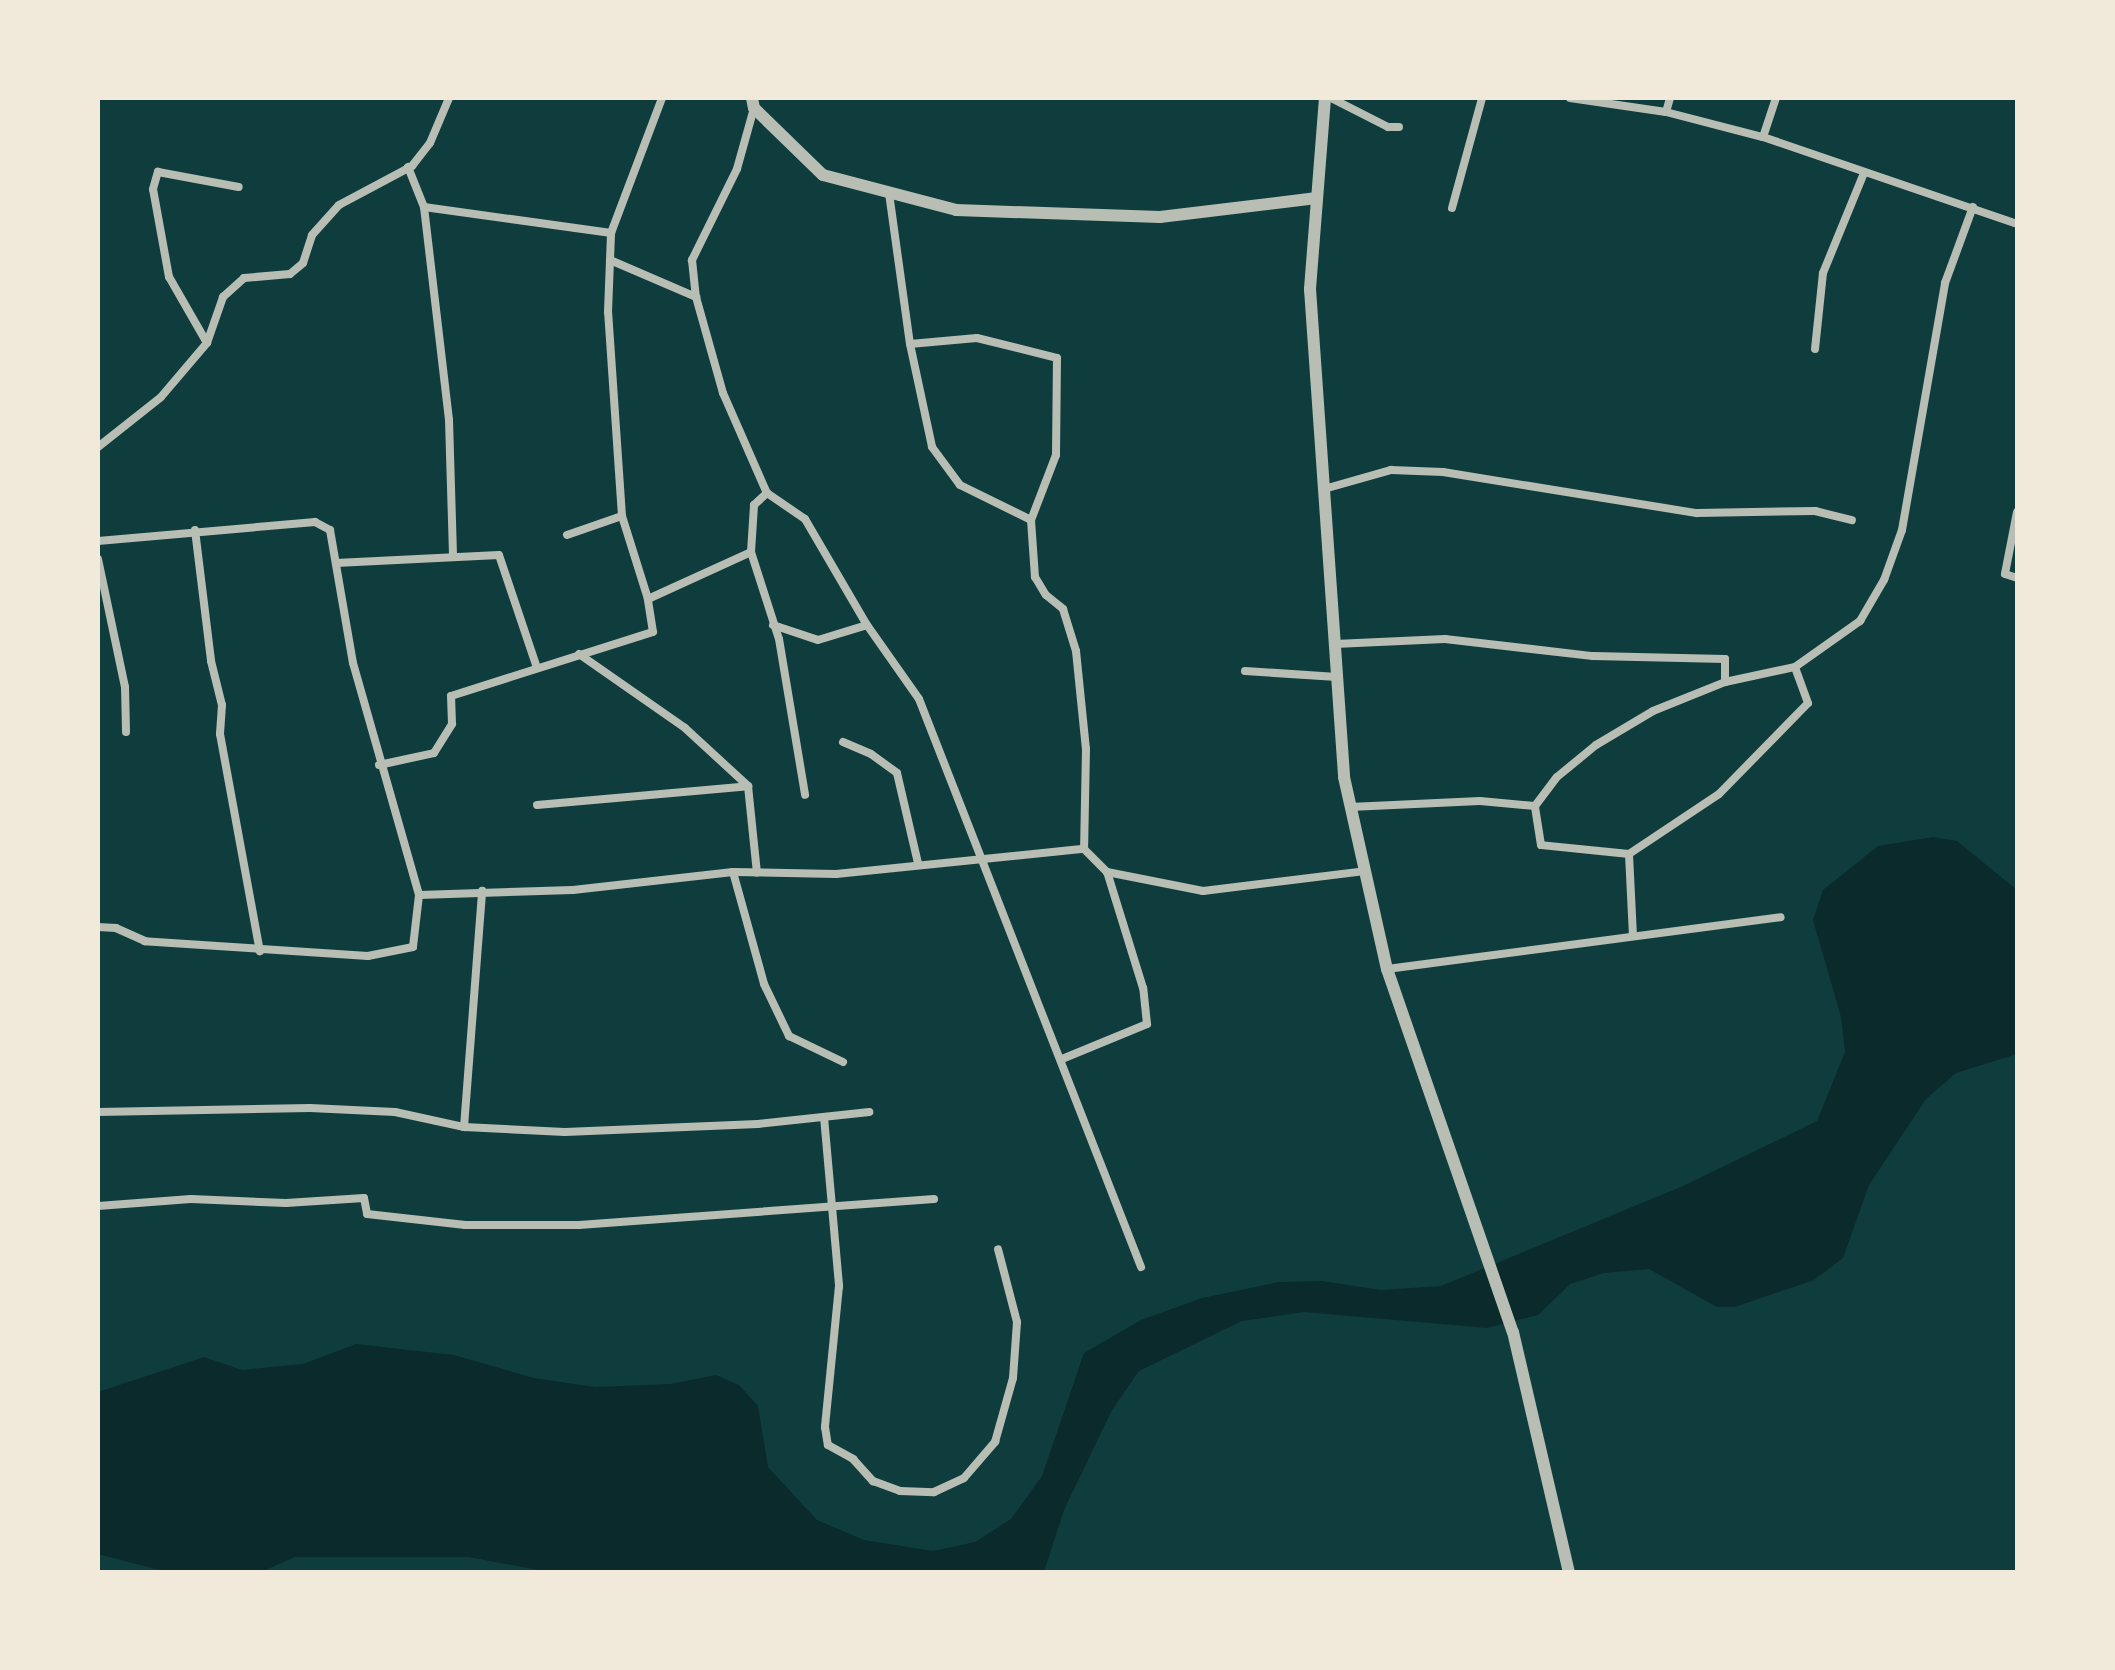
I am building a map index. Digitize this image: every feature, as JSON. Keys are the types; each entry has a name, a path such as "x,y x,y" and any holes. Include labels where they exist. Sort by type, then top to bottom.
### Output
{"street":[{"path":"98,447 161,397 207,343 223,297 244,278 290,274 303,263 312,235 339,205 408,167 430,143 449,98"},
{"path":"379,765 434,753 452,724 451,696 653,632 648,599 622,516 608,312 611,233 662,98"},
{"path":"1399,127 1388,127 1328,98 1310,289 1337,677 1350,807 1387,969 1483,1238 1513,1332 1569,1572"},
{"path":"1452,208 1482,98"},
{"path":"1570,98 1666,112 1763,137 2017,224"},
{"path":"1666,112 1670,98"},
{"path":"1763,137 1776,98"},
{"path":"753,103 823,175 956,210 1160,217 1317,198"},
{"path":"753,103 737,169 692,260 696,297 723,393 767,493 805,519 867,625 919,699 977,856 1062,1059 1141,1267"},
{"path":"408,167 424,207 449,420 453,556"},
{"path":"207,343 169,277 153,189 158,172 239,187"},
{"path":"1815,349 1823,273 1864,173"},
{"path":"889,193 910,344 932,447 960,485 1031,520"},
{"path":"424,207 611,233"},
{"path":"1795,667 1808,703 1719,794 1629,854 1541,845 1535,806 1557,777 1596,745 1653,711 1725,682 1795,667 1860,621 1884,580 1910,491 1945,283 1973,207"},
{"path":"610,260 696,297"},
{"path":"910,344 977,338 1057,358 1056,455 1031,520 1035,577 1046,595 1063,609 1076,651 1086,749 1084,849 1107,872 1143,988 1147,1024 1062,1059"},
{"path":"1324,489 1391,470 1443,472 1697,513 1815,511 1852,520"},
{"path":"767,493 754,505 751,552 779,639 805,795"},
{"path":"2017,512 2005,574 2017,578"},
{"path":"567,535 622,516"},
{"path":"98,541 195,530 315,522 330,530 379,765 419,895 413,947 368,956 145,941 116,928 98,927"},
{"path":"195,530 211,661 222,705 220,734 260,951"},
{"path":"648,599 751,552"},
{"path":"336,563 499,555 537,668"},
{"path":"98,559 125,687 126,732"},
{"path":"772,625 818,640 867,625"},
{"path":"1335,644 1445,639 1593,656 1725,659 1725,682"},
{"path":"579,654 674,719 748,786 757,873"},
{"path":"1245,671 1337,677"},
{"path":"843,742 871,754 897,773 918,863"},
{"path":"537,805 748,786"},
{"path":"1350,807 1480,801 1535,806"},
{"path":"419,895 573,890 733,872 836,874 977,856 1084,849"},
{"path":"1629,854 1633,936"},
{"path":"1107,872 1203,891 1365,871"},
{"path":"733,872 764,984 789,1036 843,1062"},
{"path":"464,1127 482,891"},
{"path":"1387,969 1781,917"},
{"path":"98,1112 310,1108 395,1112 464,1127 565,1132 869,1112"},
{"path":"824,1117 839,1286 825,1427 828,1445 853,1459 873,1481 900,1491 934,1492 964,1478 995,1442 1013,1378 1017,1322 998,1249"},
{"path":"98,1206 191,1199 286,1203 364,1198 367,1214 465,1225 579,1225 834,1210 934,1199"}],"water":[{"path":"1933,837 1957,841 2017,890 2017,1054 1956,1073 1926,1099 1869,1185 1843,1258 1814,1280 1735,1307 1717,1307 1649,1269 1604,1273 1570,1284 1538,1315 1487,1328 1304,1312 1242,1321 1139,1371 1112,1410 1064,1510 1044,1572 549,1572 469,1557 295,1557 261,1572 167,1572 98,1554 98,1392 204,1357 242,1370 303,1364 356,1344 454,1355 534,1378 595,1387 670,1384 716,1375 739,1385 758,1406 768,1467 817,1520 864,1540 933,1551 975,1542 1011,1519 1042,1476 1084,1353 1141,1320 1202,1298 1279,1282 1322,1281 1381,1290 1441,1286 1683,1186 1817,1121 1845,1052 1841,1017 1813,920 1823,890 1878,846"}]}
